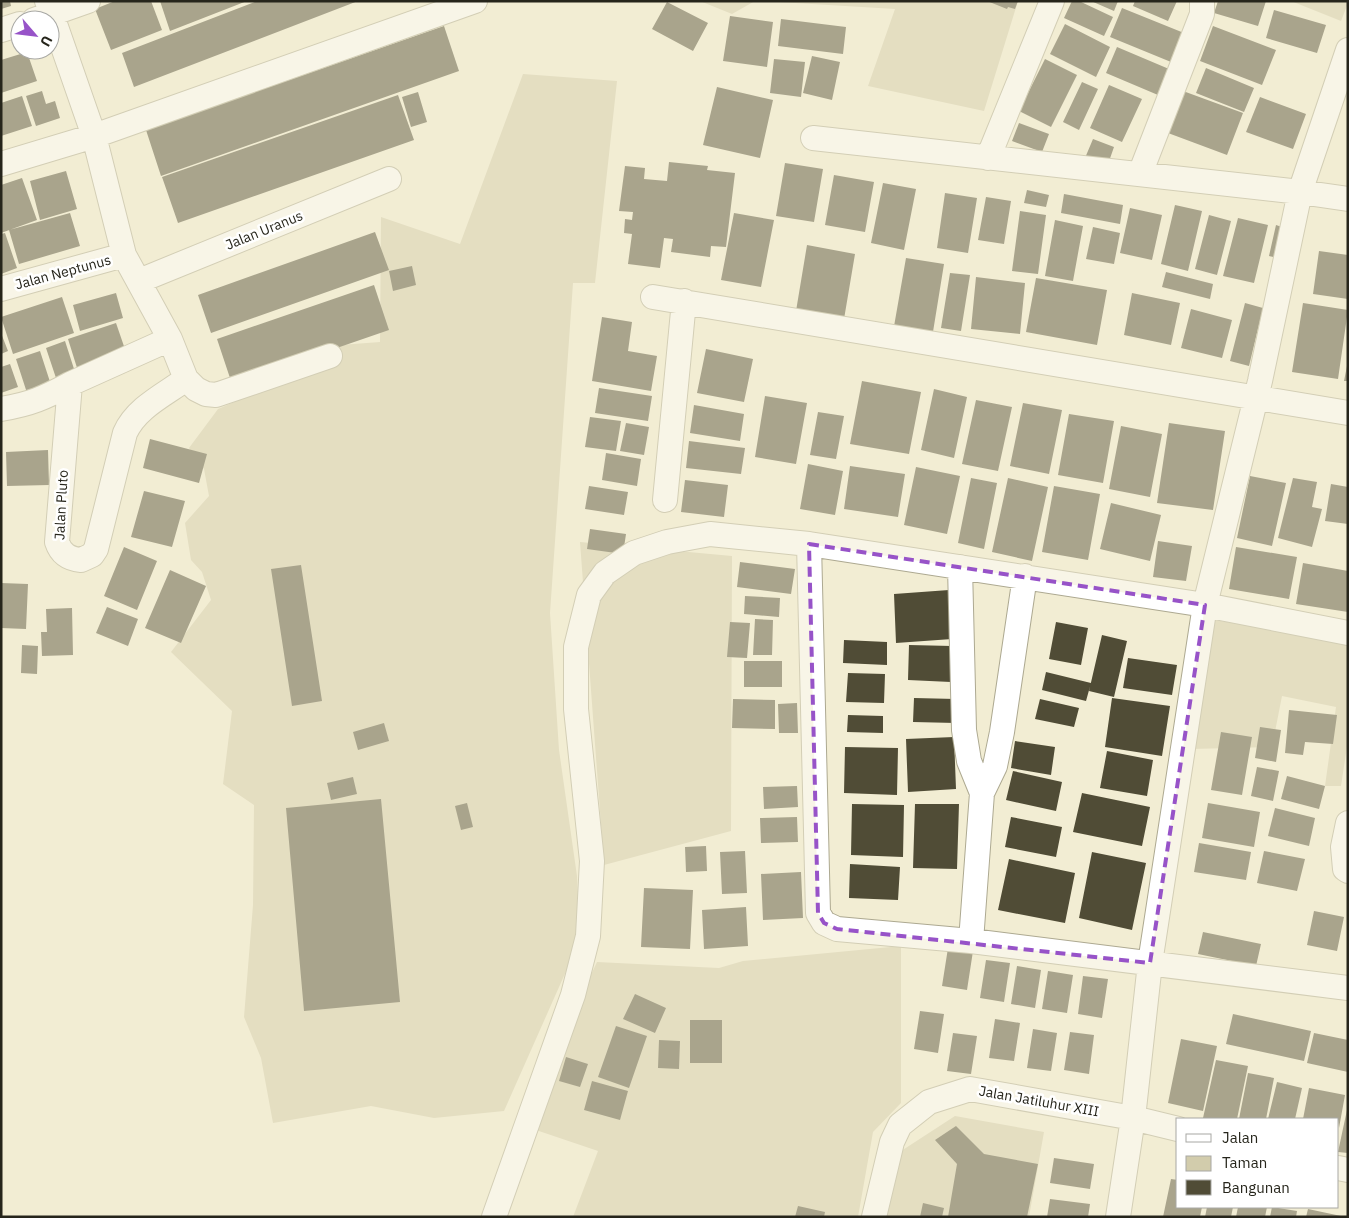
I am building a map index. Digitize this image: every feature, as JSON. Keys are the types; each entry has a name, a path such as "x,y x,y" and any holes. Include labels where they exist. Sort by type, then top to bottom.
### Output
{"street":[{"path":"52,10 88,1"},
{"path":"1,164 94,136 476,1"},
{"path":"988,158 1052,1"},
{"path":"1140,174 1202,14 1202,1"},
{"path":"1118,1217 1133,1118 1150,963 1205,605 1255,398 1300,192 1348,50"},
{"path":"60,52 94,136 124,255 170,339 186,379 196,389 206,394 216,395 330,356"},
{"path":"813,138 1300,192 1348,199"},
{"name":"Jalan Uranus","path":"139,281 389,179"},
{"name":"Jalan Neptunus","path":"1,289 124,255"},
{"path":"653,297 1348,414"},
{"path":"665,500 684,301"},
{"path":"1,409 39,401 70,384 170,339"},
{"name":"Jalan Pluto","path":"70,384 57,542 62,552 68,557 82,560 92,555 99,543 125,433 130,422 138,413 186,379"},
{"path":"494,1217 574,995 588,936 592,861 576,709 576,647 589,595 605,573 634,553 667,542 710,534 809,544 1205,605 1348,633"},
{"path":"809,544 818,913 824,923 837,929 971,941 1348,988"},
{"path":"960,567 964,730 969,761 982,793"},
{"path":"971,941 982,793 994,766 1002,732 1025,576"},
{"path":"1348,823 1343,857 1345,869 1348,871"},
{"name":"Jalan Jatiluhur XIII","path":"874,1217 892,1142 900,1125 929,1102 970,1089 1133,1118 1176,1129"}],"highlighted area":[{"path":"809,544 1205,605 1150,963 837,929 824,923 818,913"}],"green space":[{"path":"700,1 755,1 732,14"},
{"path":"762,1 1018,1 984,111 868,86 895,9"},
{"path":"1291,1 1348,1 1348,3 1341,21"},
{"path":"523,74 617,81 595,283 573,283 550,613 559,750 577,876 579,942 504,1111 434,1118 371,1106 273,1123 261,1058 244,1017 253,905 254,805 223,784 232,711 171,652 211,600 202,572 191,560 185,523 209,496 204,469 189,448 218,409 332,360 340,345 380,342 381,217 460,244"},
{"path":"580,542 732,556 731,831 604,865"},
{"path":"1214,620 1348,641 1348,740 1341,786 1325,786 1336,707 1282,696 1272,747 1191,749"},
{"path":"901,946 901,1103 873,1132 858,1217 573,1217 598,1151 530,1128 551,1060 597,962 719,968 743,961"},
{"path":"955,1116 1044,1132 1029,1217 882,1217 895,1155"}],"building":[{"path":"1,1 10,1 11,6 1,9"},
{"path":"115,1 151,1 162,30 111,50 95,9"},
{"path":"160,1 247,1 170,31"},
{"path":"257,1 358,1 134,87 122,53"},
{"path":"987,1 1018,1 1015,9 1008,7 1007,9"},
{"path":"1072,1 1079,1 1113,17 1104,36 1064,18"},
{"path":"1091,1 1118,1 1114,11"},
{"path":"1135,1 1177,1 1168,21 1133,6"},
{"path":"1218,1 1266,1 1258,26 1214,13"},
{"path":"667,2 708,23 693,51 652,29"},
{"path":"1122,8 1184,33 1171,62 1110,37"},
{"path":"1274,10 1326,25 1317,53 1266,38"},
{"path":"730,16 773,22 767,67 723,61"},
{"path":"781,19 846,27 843,54 778,46"},
{"path":"1065,24 1110,47 1096,77 1050,54"},
{"path":"444,26 459,71 161,176 146,130"},
{"path":"1213,26 1276,50 1262,85 1200,61"},
{"path":"1117,47 1169,69 1158,95 1106,73"},
{"path":"812,56 840,62 832,100 803,93"},
{"path":"10,57 10,60 30,60 37,81 1,93 1,60"},
{"path":"774,59 805,62 801,97 770,93"},
{"path":"1045,59 1077,75 1051,127 1019,111"},
{"path":"1206,68 1254,88 1244,112 1196,93"},
{"path":"1082,82 1098,89 1079,130 1063,122"},
{"path":"1109,85 1142,99 1122,142 1090,128"},
{"path":"717,87 773,100 760,158 703,145"},
{"path":"42,91 46,104 55,101 60,118 36,126 26,96"},
{"path":"1183,91 1243,113 1227,155 1168,133"},
{"path":"418,92 427,122 411,127 402,97"},
{"path":"398,95 414,140 178,223 162,177"},
{"path":"22,96 32,126 1,136 1,103"},
{"path":"1260,97 1306,114 1293,149 1246,132"},
{"path":"1019,123 1049,134 1042,152 1012,141"},
{"path":"1093,139 1114,147 1107,167 1085,158"},
{"path":"669,162 708,166 707,170 735,173 726,247 711,246 710,257 671,252 673,239 664,238 660,268 628,264 632,234 624,233 625,219 632,220 633,212 619,211 625,166 645,168 644,179 667,181"},
{"path":"785,163 823,169 814,222 776,216"},
{"path":"66,171 77,209 40,220 30,181"},
{"path":"834,175 874,182 865,232 825,225"},
{"path":"22,178 37,220 1,233 1,185"},
{"path":"883,183 916,189 904,250 871,243"},
{"path":"1027,190 1049,195 1046,207 1024,203"},
{"path":"945,193 977,198 968,253 937,248"},
{"path":"1064,194 1123,205 1120,224 1061,213"},
{"path":"986,197 1011,201 1004,244 978,240"},
{"path":"1175,205 1202,211 1188,271 1161,264"},
{"path":"1130,208 1162,215 1152,260 1120,253"},
{"path":"1020,211 1046,215 1038,274 1012,271"},
{"path":"70,213 80,246 19,264 9,230"},
{"path":"734,213 774,220 761,287 721,280"},
{"path":"1209,215 1231,221 1217,275 1195,269"},
{"path":"1238,218 1268,225 1254,283 1223,276"},
{"path":"1055,220 1083,226 1073,281 1045,276"},
{"path":"1276,225 1285,228 1278,258 1269,256"},
{"path":"1093,227 1120,233 1114,264 1086,259"},
{"path":"375,232 389,270 211,333 198,295"},
{"path":"5,233 17,268 1,274 1,234"},
{"path":"807,245 855,254 843,325 795,317"},
{"path":"1319,251 1348,255 1348,299 1313,294"},
{"path":"906,258 944,264 932,338 893,332"},
{"path":"412,266 416,285 393,291 389,271"},
{"path":"1166,272 1213,284 1210,299 1162,287"},
{"path":"950,273 970,275 961,331 941,328"},
{"path":"976,277 1025,283 1020,334 971,329"},
{"path":"1036,278 1107,290 1097,345 1026,332"},
{"path":"374,285 389,330 232,384 217,339"},
{"path":"116,293 123,318 80,331 73,305"},
{"path":"1132,293 1180,303 1171,345 1124,335"},
{"path":"62,297 74,333 13,354 1,317"},
{"path":"1245,303 1263,308 1249,366 1230,361"},
{"path":"1303,303 1348,310 1338,379 1292,372"},
{"path":"1191,309 1232,320 1222,358 1181,348"},
{"path":"602,317 632,322 628,351 657,356 651,391 592,381"},
{"path":"116,323 127,355 78,371 68,339"},
{"path":"1,333 8,351 1,354"},
{"path":"65,341 75,372 56,378 46,348"},
{"path":"706,349 753,359 744,402 697,393"},
{"path":"40,351 52,388 28,396 16,359"},
{"path":"10,364 18,387 1,393 1,367"},
{"path":"1347,366 1348,381 1344,381"},
{"path":"862,381 921,392 909,454 850,444"},
{"path":"599,388 652,396 648,421 595,413"},
{"path":"934,389 967,397 954,458 921,450"},
{"path":"765,396 807,403 796,464 755,457"},
{"path":"976,400 1012,407 998,471 962,464"},
{"path":"1023,403 1062,410 1049,474 1010,466"},
{"path":"694,405 744,414 740,441 690,433"},
{"path":"818,412 844,416 836,459 810,455"},
{"path":"1069,414 1114,421 1103,483 1058,475"},
{"path":"590,417 621,421 616,451 585,447"},
{"path":"626,423 649,427 644,455 620,451"},
{"path":"1169,423 1225,431 1213,510 1157,503"},
{"path":"1121,426 1162,434 1150,497 1109,489"},
{"path":"150,439 207,454 199,483 143,468"},
{"path":"689,441 745,448 741,474 686,468"},
{"path":"48,450 49,485 7,486 6,452"},
{"path":"606,453 641,459 637,486 602,480"},
{"path":"808,464 843,471 835,515 800,509"},
{"path":"850,466 905,474 898,517 844,509"},
{"path":"916,467 960,476 947,534 904,525"},
{"path":"1250,476 1286,483 1272,546 1237,538"},
{"path":"971,478 997,483 984,549 958,543"},
{"path":"1008,478 1048,487 1032,561 992,552"},
{"path":"1293,478 1317,482 1312,507 1322,509 1312,547 1278,538"},
{"path":"685,480 728,485 724,517 681,512"},
{"path":"1331,484 1348,487 1348,524 1325,521"},
{"path":"589,486 628,492 624,515 585,509"},
{"path":"1054,486 1100,494 1088,560 1042,552"},
{"path":"144,491 185,501 172,547 131,537"},
{"path":"1111,503 1161,515 1150,561 1100,549"},
{"path":"590,529 626,534 623,554 587,549"},
{"path":"1158,541 1192,546 1186,581 1153,577"},
{"path":"124,547 157,561 137,610 104,596"},
{"path":"1236,547 1297,557 1289,599 1229,589"},
{"path":"740,562 795,569 791,594 737,587"},
{"path":"1303,563 1348,571 1348,612 1296,604"},
{"path":"301,565 322,701 292,706 271,569"},
{"path":"170,570 206,586 181,643 145,628"},
{"path":"1,583 28,584 26,629 1,628"},
{"path":"949,590 952,639 896,643 894,594"},
{"path":"745,596 780,598 779,617 744,614"},
{"path":"107,607 138,619 128,646 96,633"},
{"path":"72,608 73,655 42,656 41,632 47,632 46,609"},
{"path":"755,619 773,620 772,655 753,655"},
{"path":"730,622 750,623 747,658 727,657"},
{"path":"1056,622 1088,628 1081,665 1049,659"},
{"path":"1102,635 1127,641 1114,697 1089,691"},
{"path":"844,640 887,642 887,665 843,663"},
{"path":"22,645 38,646 37,674 21,673"},
{"path":"909,645 952,646 951,682 908,680"},
{"path":"1128,658 1177,665 1172,695 1123,688"},
{"path":"744,661 782,661 782,687 744,687"},
{"path":"1046,672 1091,683 1086,701 1042,690"},
{"path":"848,673 885,674 884,703 846,702"},
{"path":"914,698 956,699 956,723 913,722"},
{"path":"1112,698 1170,706 1162,756 1105,747"},
{"path":"733,699 775,700 775,729 732,728"},
{"path":"1040,699 1079,708 1074,727 1035,719"},
{"path":"797,703 798,733 779,733 778,704"},
{"path":"1289,710 1337,715 1333,744 1305,742 1303,755 1285,753"},
{"path":"848,715 883,716 883,733 847,732"},
{"path":"384,723 389,741 358,750 353,732"},
{"path":"1260,727 1281,730 1276,762 1255,758"},
{"path":"1221,732 1252,737 1242,795 1211,790"},
{"path":"954,737 956,789 908,792 906,739"},
{"path":"1015,741 1055,747 1051,775 1011,768"},
{"path":"845,747 898,748 897,795 844,793"},
{"path":"1107,751 1153,760 1147,796 1100,788"},
{"path":"1257,767 1279,771 1273,801 1251,796"},
{"path":"1013,771 1062,782 1056,811 1006,800"},
{"path":"1287,776 1325,786 1319,809 1281,799"},
{"path":"353,777 357,794 331,800 327,783"},
{"path":"797,786 798,807 764,809 763,787"},
{"path":"1082,793 1150,807 1142,846 1073,832"},
{"path":"381,799 400,1002 304,1011 286,808"},
{"path":"467,803 473,827 461,830 455,806"},
{"path":"1208,803 1260,812 1254,847 1202,838"},
{"path":"852,804 904,805 903,857 851,855"},
{"path":"915,804 959,804 957,869 913,868"},
{"path":"1275,808 1315,818 1309,846 1268,836"},
{"path":"797,817 798,842 761,843 760,818"},
{"path":"1011,817 1062,827 1056,857 1005,847"},
{"path":"1199,843 1251,852 1246,880 1194,872"},
{"path":"706,846 707,871 686,872 685,847"},
{"path":"745,851 747,893 722,894 720,852"},
{"path":"1264,851 1305,859 1297,891 1257,883"},
{"path":"1092,852 1146,863 1132,930 1079,918"},
{"path":"1009,859 1075,873 1065,923 998,910"},
{"path":"850,864 900,867 898,900 849,898"},
{"path":"801,872 803,918 763,920 761,874"},
{"path":"644,888 693,890 690,949 641,947"},
{"path":"746,907 748,946 704,949 702,910"},
{"path":"1314,911 1344,917 1337,951 1307,945"},
{"path":"1203,932 1261,944 1256,966 1198,954"},
{"path":"948,948 973,951 967,990 942,986"},
{"path":"986,960 1010,963 1004,1002 980,998"},
{"path":"1017,966 1041,970 1035,1008 1011,1004"},
{"path":"1048,971 1073,975 1067,1013 1042,1009"},
{"path":"1083,976 1108,979 1102,1018 1078,1014"},
{"path":"635,994 666,1008 655,1033 623,1019"},
{"path":"920,1011 944,1014 938,1053 914,1049"},
{"path":"1233,1014 1311,1031 1304,1061 1226,1044"},
{"path":"995,1019 1020,1023 1014,1061 989,1058"},
{"path":"690,1020 722,1020 722,1063 690,1063"},
{"path":"616,1026 647,1036 629,1088 598,1077"},
{"path":"1033,1029 1057,1033 1051,1071 1027,1068"},
{"path":"1070,1032 1094,1035 1089,1074 1064,1070"},
{"path":"953,1033 977,1036 971,1074 947,1071"},
{"path":"1314,1033 1348,1040 1348,1072 1307,1063"},
{"path":"1181,1039 1217,1046 1203,1111 1168,1103"},
{"path":"659,1040 680,1041 679,1069 658,1068"},
{"path":"566,1057 588,1064 580,1087 559,1081"},
{"path":"1216,1060 1248,1066 1237,1118 1203,1118"},
{"path":"1248,1073 1274,1078 1266,1118 1239,1118"},
{"path":"592,1081 628,1091 620,1120 584,1110"},
{"path":"1277,1082 1302,1088 1295,1118 1268,1118"},
{"path":"1309,1088 1345,1095 1339,1128 1339,1118 1303,1118"},
{"path":"1348,1110 1348,1153 1339,1152"},
{"path":"956,1126 984,1154 1038,1164 1027,1217 948,1217 957,1164 935,1140"},
{"path":"1054,1158 1094,1164 1090,1189 1050,1183"},
{"path":"1171,1179 1176,1180 1176,1208 1202,1208 1200,1217 1163,1217"},
{"path":"1050,1199 1090,1204 1088,1217 1047,1217"},
{"path":"923,1203 944,1208 942,1217 920,1217"},
{"path":"798,1206 825,1212 824,1217 795,1217"},
{"path":"1207,1208 1233,1208 1231,1217 1205,1217"},
{"path":"1238,1208 1267,1208 1265,1217 1236,1217"},
{"path":"1272,1208 1297,1211 1296,1217 1270,1217"},
{"path":"1308,1209 1341,1216 1306,1217"}]}
